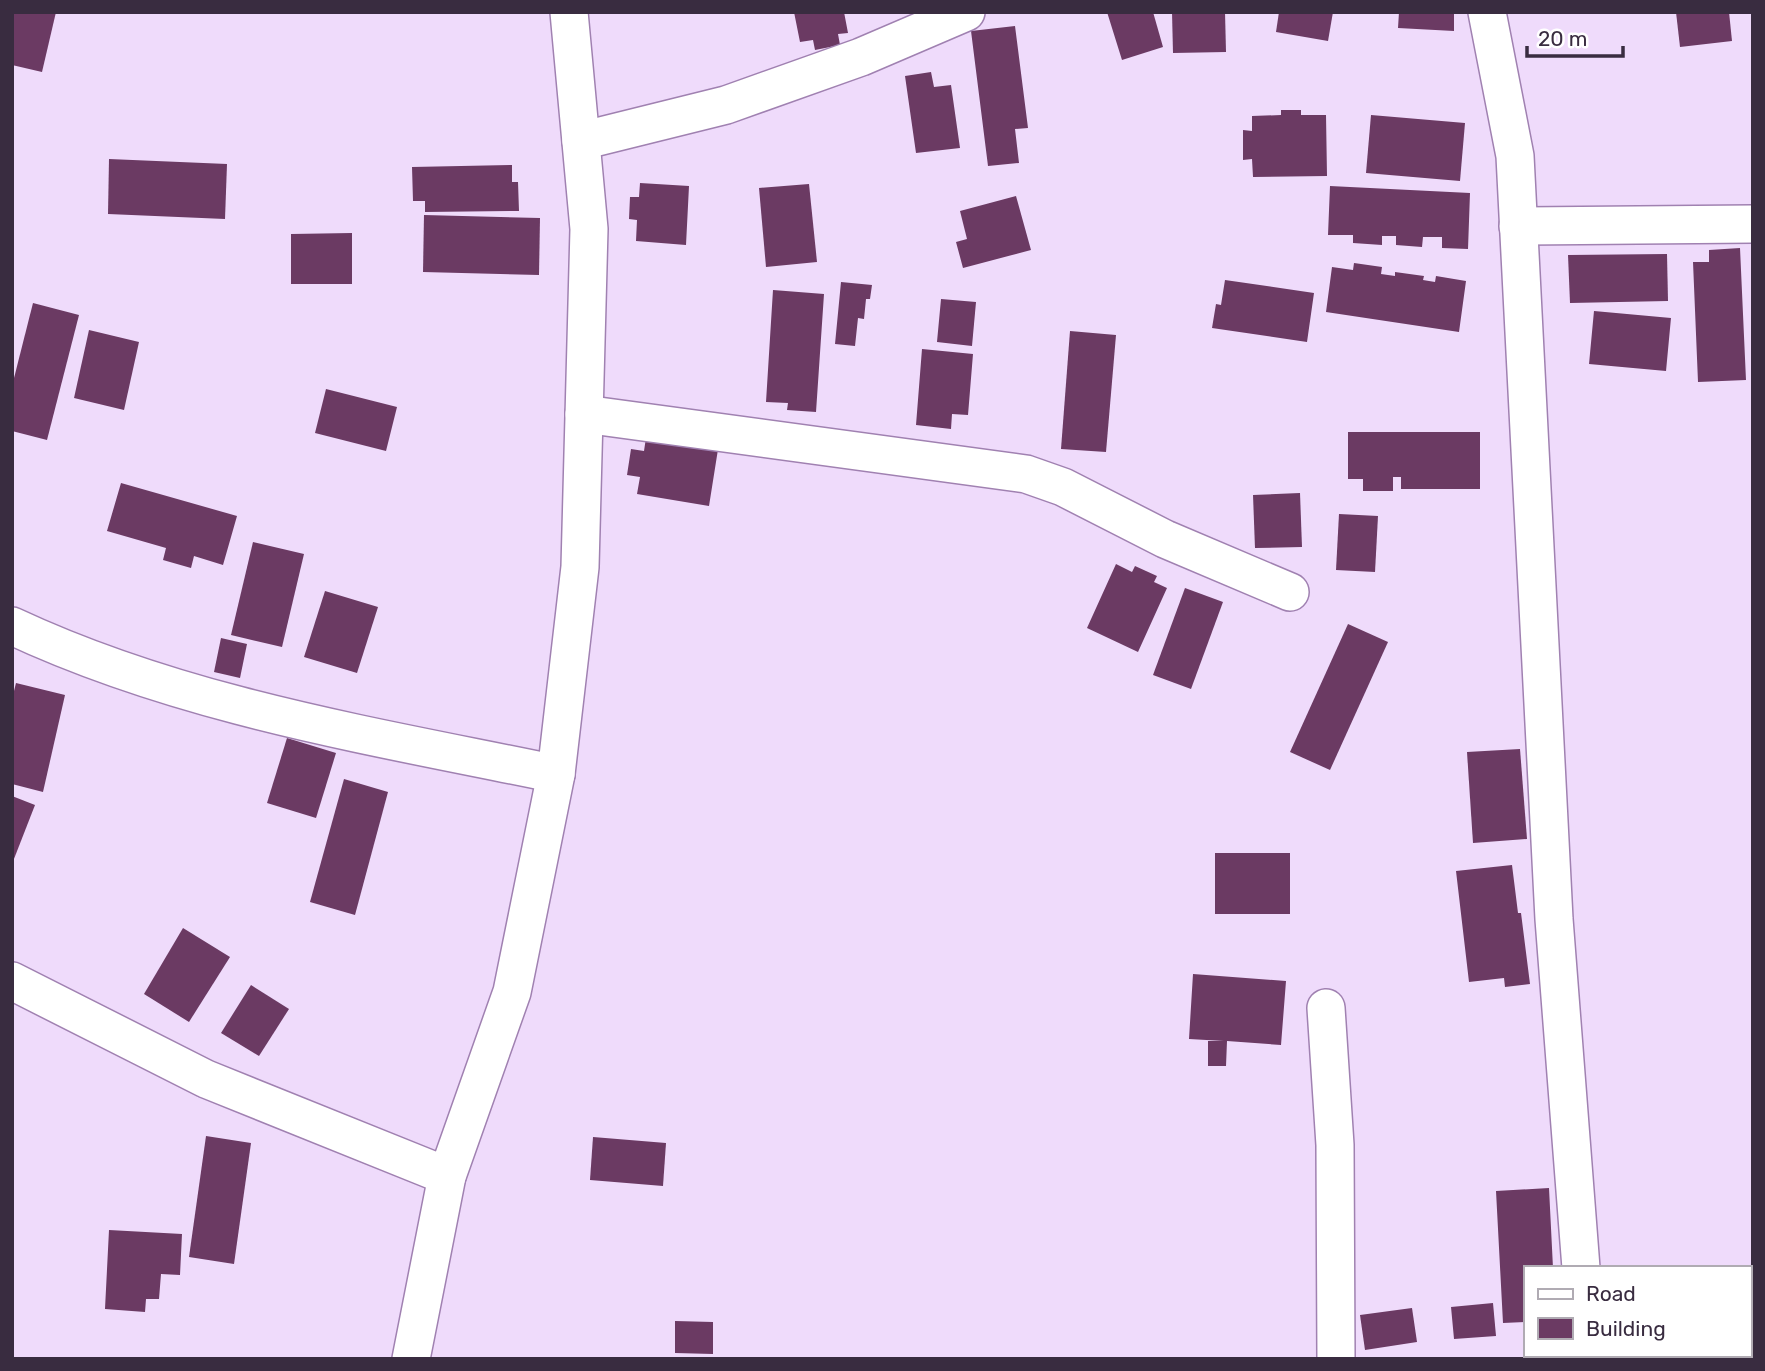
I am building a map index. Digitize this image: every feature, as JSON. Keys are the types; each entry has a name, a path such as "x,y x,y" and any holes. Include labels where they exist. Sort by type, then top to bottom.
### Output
{"street":[{"path":"411,1359 447,1176 512,992 556,774 580,567 589,229 569,12"},
{"path":"580,141 726,105 861,57 966,12"},
{"path":"1487,12 1515,156 1554,919 1581,1266"},
{"path":"1518,226 1753,224"},
{"path":"584,414 1026,474 1063,487 1165,539 1290,592"},
{"path":"12,626 64,650 249,710 556,774"},
{"path":"12,981 206,1079 447,1176"},
{"path":"1326,1008 1335,1145 1336,1359"}],"building":[{"path":"12,12 56,12 42,72 12,65"},
{"path":"794,12 844,12 848,33 838,34 840,45 815,50 813,40 800,42"},
{"path":"1107,12 1153,12 1163,47 1122,60"},
{"path":"1172,12 1225,12 1226,52 1173,53"},
{"path":"1279,12 1333,12 1328,41 1276,32"},
{"path":"1399,12 1454,12 1454,31 1398,28"},
{"path":"1676,12 1729,12 1732,41 1680,47"},
{"path":"1015,26 1028,128 1015,129 1019,163 988,166 971,31"},
{"path":"931,72 934,87 951,85 960,148 916,153 905,76"},
{"path":"1281,110 1301,110 1301,115 1326,115 1327,176 1253,177 1252,159 1243,160 1243,130 1252,131 1252,116 1281,115"},
{"path":"1371,115 1465,123 1460,181 1366,173"},
{"path":"109,159 227,164 225,219 108,214"},
{"path":"512,165 512,182 518,182 519,211 425,212 425,201 413,201 412,167"},
{"path":"640,183 689,186 686,245 636,241 637,220 629,219 630,197 639,197"},
{"path":"809,184 817,262 766,267 759,188"},
{"path":"1330,186 1470,193 1468,249 1442,248 1442,237 1423,237 1422,247 1396,245 1396,236 1382,236 1382,245 1353,243 1353,235 1328,235"},
{"path":"1016,196 1031,250 963,268 956,242 967,239 960,211"},
{"path":"424,215 540,218 539,275 423,272"},
{"path":"352,233 352,284 291,284 291,234"},
{"path":"1740,248 1746,380 1698,382 1693,262 1709,262 1709,250"},
{"path":"1667,254 1668,301 1570,303 1568,255"},
{"path":"1354,263 1382,267 1381,274 1395,276 1395,272 1424,276 1423,280 1435,282 1436,276 1466,281 1459,332 1326,312 1332,267 1353,270"},
{"path":"1225,280 1314,293 1307,342 1212,328 1216,304 1221,305"},
{"path":"841,282 872,285 870,299 866,299 864,319 858,318 855,346 835,344"},
{"path":"773,290 824,294 816,412 787,410 788,403 766,402"},
{"path":"941,299 976,302 972,346 937,342"},
{"path":"33,303 79,315 47,440 12,431 12,386"},
{"path":"1594,311 1671,318 1666,371 1589,364"},
{"path":"89,330 139,342 124,410 74,398"},
{"path":"1070,331 1116,335 1106,452 1061,449"},
{"path":"922,349 973,354 968,415 952,414 951,429 916,425"},
{"path":"326,389 397,407 386,451 315,433"},
{"path":"647,431 719,443 709,506 637,494 640,477 627,475 631,449 644,451"},
{"path":"1348,432 1480,432 1480,489 1401,489 1401,477 1393,477 1393,491 1363,491 1363,479 1348,479"},
{"path":"121,483 237,516 223,565 194,556 191,568 163,560 166,548 107,531"},
{"path":"1300,493 1302,547 1255,548 1253,495"},
{"path":"1339,514 1378,516 1375,572 1336,570"},
{"path":"253,542 304,554 282,647 231,635"},
{"path":"1116,564 1132,572 1135,566 1157,576 1154,582 1167,588 1138,652 1087,628"},
{"path":"1185,588 1223,602 1191,689 1153,675"},
{"path":"325,591 378,607 357,673 304,657"},
{"path":"1348,624 1388,642 1330,770 1290,752"},
{"path":"221,638 247,644 240,678 214,672"},
{"path":"16,683 65,695 43,792 12,784 12,699"},
{"path":"287,738 336,753 316,818 267,803"},
{"path":"1520,749 1527,839 1473,843 1467,752"},
{"path":"344,779 388,792 355,915 310,902"},
{"path":"12,796 35,805 12,864"},
{"path":"1215,853 1290,853 1290,914 1215,914"},
{"path":"1512,865 1530,984 1505,987 1504,978 1469,982 1456,871"},
{"path":"183,928 230,957 189,1022 144,994"},
{"path":"1193,974 1286,981 1281,1045 1227,1041 1226,1066 1208,1066 1208,1041 1224,1041 1189,1039"},
{"path":"251,985 289,1009 259,1056 221,1033"},
{"path":"206,1136 251,1143 234,1264 189,1257"},
{"path":"593,1137 666,1143 663,1186 590,1180"},
{"path":"1549,1188 1553,1266 1524,1266 1524,1322 1503,1323 1496,1191"},
{"path":"109,1230 182,1234 180,1275 161,1274 159,1299 146,1299 145,1312 105,1309"},
{"path":"1493,1303 1496,1336 1454,1339 1451,1307"},
{"path":"1412,1308 1417,1342 1365,1350 1360,1315"},
{"path":"675,1321 713,1322 713,1354 675,1353"}]}
